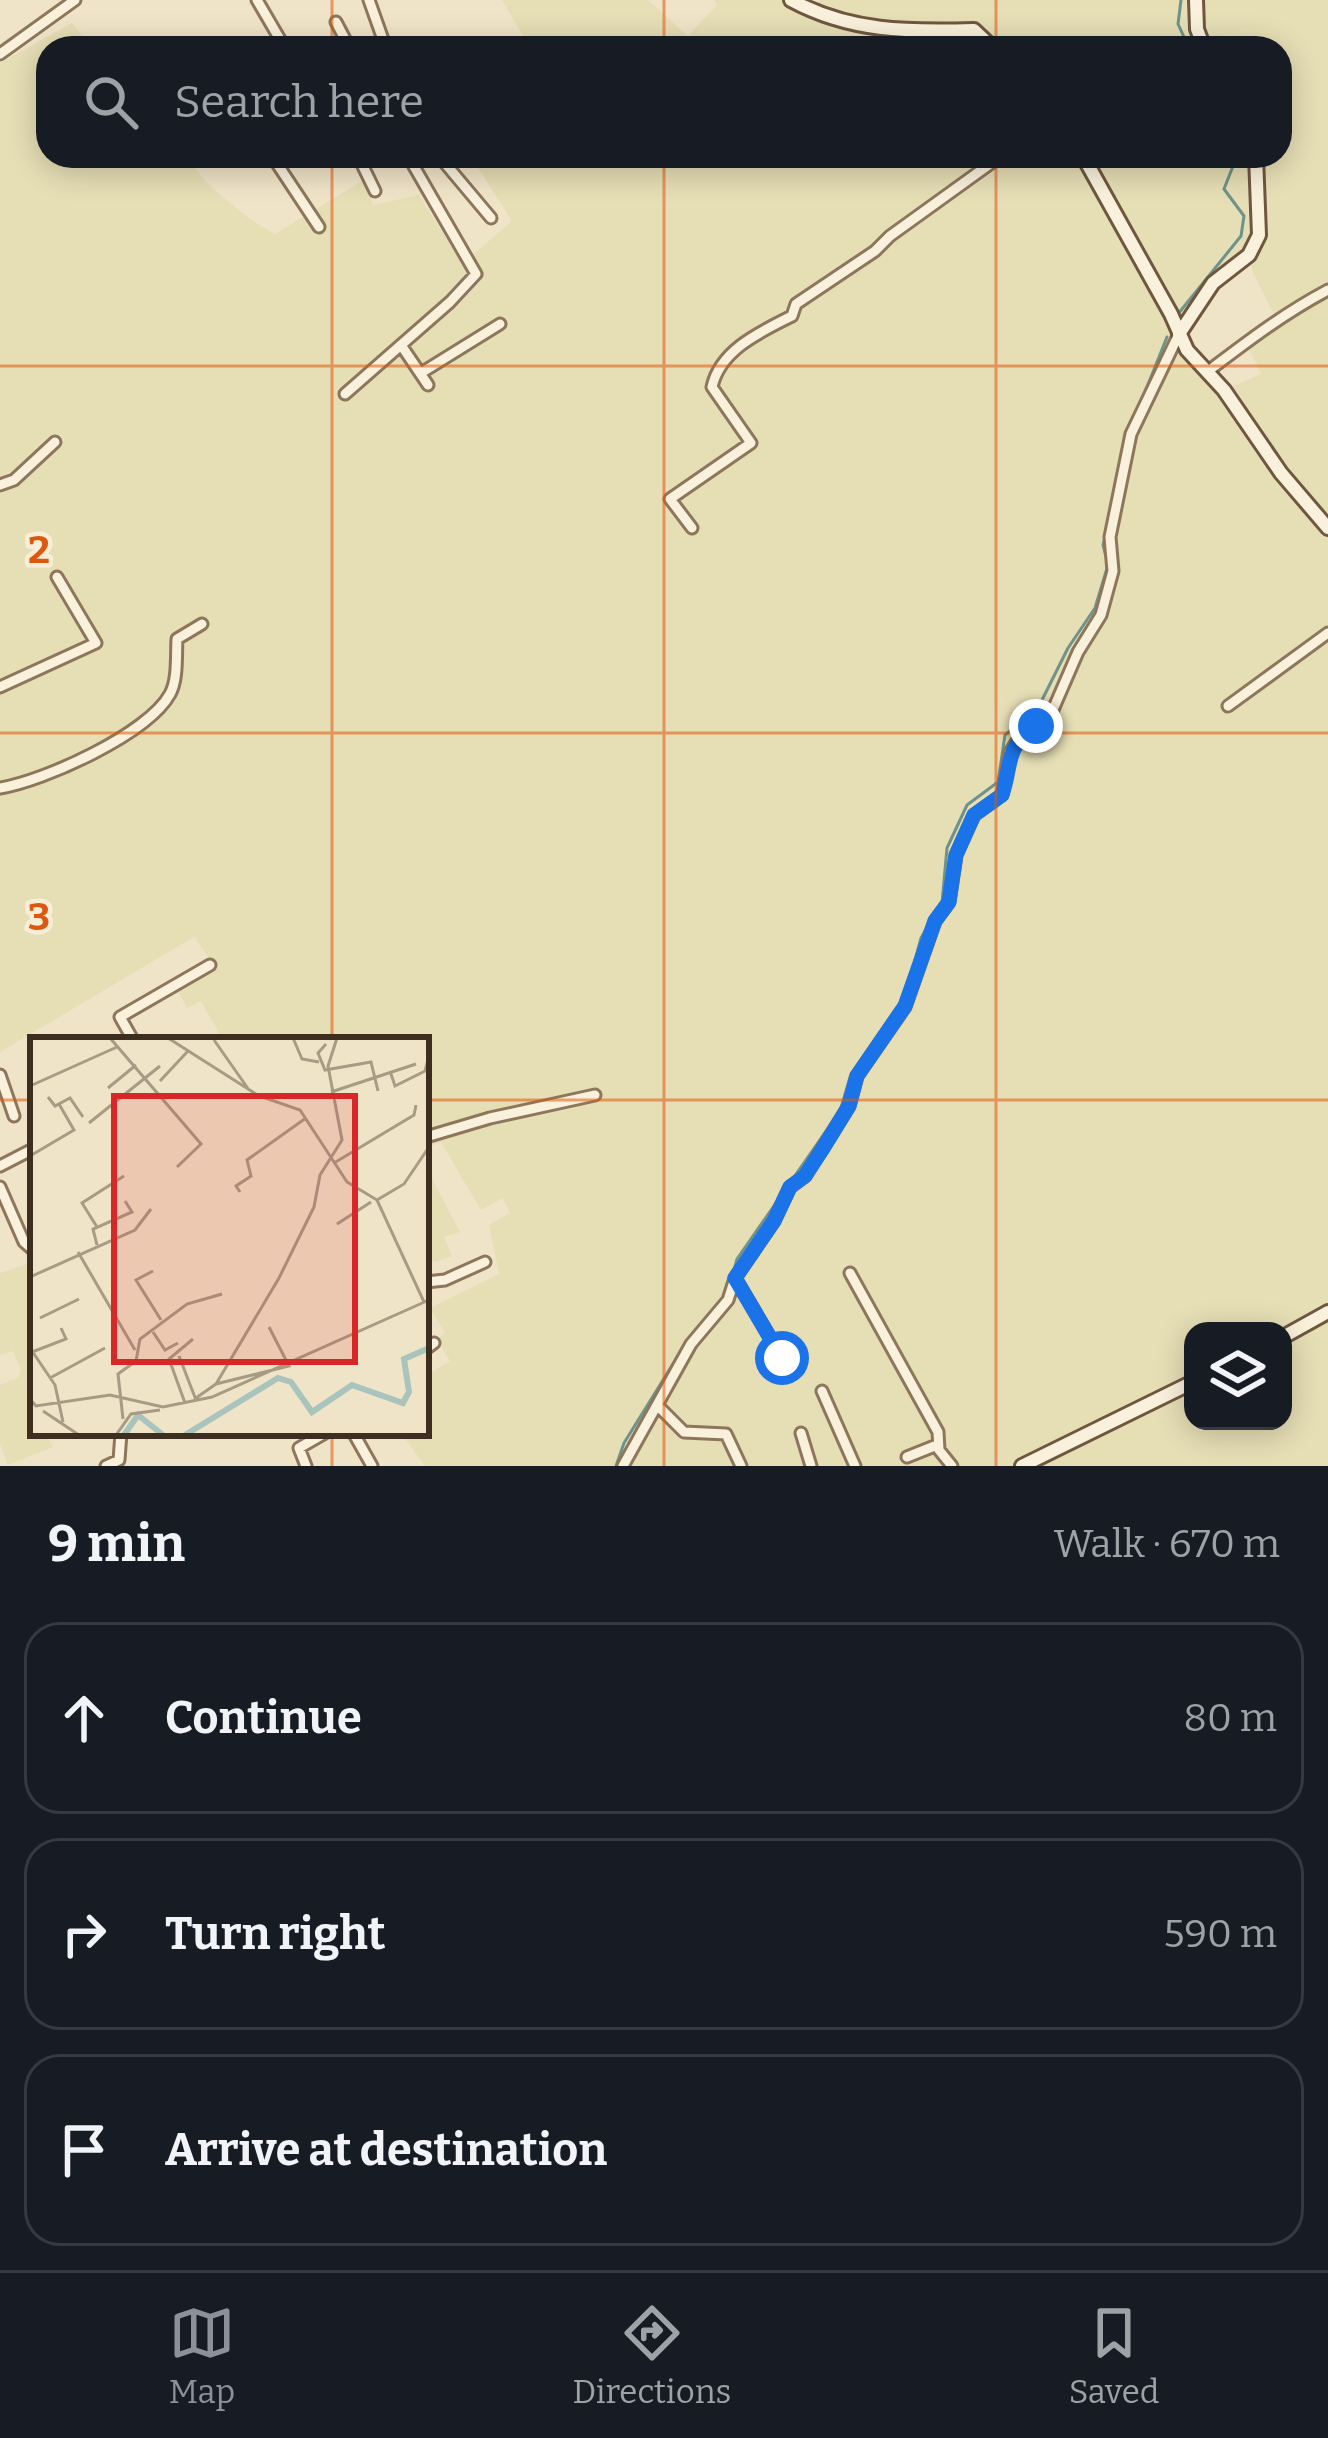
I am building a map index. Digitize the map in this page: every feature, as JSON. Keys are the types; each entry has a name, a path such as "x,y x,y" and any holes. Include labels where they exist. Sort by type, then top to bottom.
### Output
{"street":[{"path":"0,53 75,0"},
{"path":"256,0 278,36"},
{"path":"369,0 382,36"},
{"path":"791,0 854,25 908,32 974,30 980,36"},
{"path":"1196,0 1200,36"},
{"path":"335,22 343,36"},
{"path":"280,168 319,227"},
{"path":"364,168 375,191"},
{"path":"345,394 450,302 477,271 415,168"},
{"path":"449,168 491,218"},
{"path":"692,528 670,499 752,440 712,387 731,352 792,316 796,304 984,168"},
{"path":"1089,168 1179,334 1328,529"},
{"path":"623,1466 691,1344 728,1300 735,1278 774,1221 790,1187 805,1176 849,1106 857,1076 905,1006 935,921 949,902 956,855 974,815 1002,795 1010,752 1019,738 1052,712 1078,652 1101,615 1113,571 1110,537 1131,434 1179,334 1213,283 1255,246 1259,236 1256,168"},
{"path":"1207,372 1276,318 1328,290"},
{"path":"421,373 500,324"},
{"path":"401,345 428,385"},
{"path":"0,485 14,480 55,442"},
{"path":"0,687 96,643 56,578"},
{"path":"0,788 63,768 115,742 173,690 177,639 202,624"},
{"path":"1228,706 1328,633"},
{"path":"131,1037 120,1017 210,965"},
{"path":"0,1075 14,1116"},
{"path":"429,1136 595,1096"},
{"path":"0,1166 30,1150"},
{"path":"0,1187 30,1244"},
{"path":"429,1282 445,1280 485,1262"},
{"path":"850,1273 952,1466"},
{"path":"735,1278 782,1358"},
{"path":"1292,1332 1328,1312"},
{"path":"1022,1466 1184,1386"},
{"path":"822,1391 855,1466"},
{"path":"658,1406 685,1432 726,1434 741,1466"},
{"path":"801,1433 811,1466"},
{"path":"106,1466 119,1460 121,1436"},
{"path":"306,1466 298,1448 320,1436"},
{"path":"355,1436 372,1466"},
{"path":"907,1457 938,1445"}],"shaded area":[{"path":"502,0 648,0 688,36 523,36"},
{"path":"714,0 791,0 809,9 821,0 1328,0 1328,1466 425,1466 403,1436 429,1436 429,1373 450,1361 437,1339 445,1333 430,1308 499,1274 489,1225 510,1213 503,1198 481,1210 441,1142 429,1148 429,1037 221,1037 201,1001 187,1008 174,984 212,962 194,937 0,1052 0,63 36,43 36,168 194,168 251,220 275,234 364,180 373,205 419,195 462,264 512,221 478,168 1292,168 1292,36 688,36 717,5","holes":["1249,256 1276,318 1246,343 1261,374 1224,390 1179,334 1213,283"]},
{"path":"72,23 83,36 49,36"},
{"path":"429,1174 460,1232 444,1237 452,1256 436,1262 429,1258"},
{"path":"30,1263 30,1436 48,1436 53,1447 8,1465 0,1444 0,1385 18,1378 21,1370 13,1351 0,1355 0,1273"}],"waterway":[{"path":"1181,0 1178,24 1184,36"},
{"path":"1178,314 1241,236 1244,216 1224,189 1232,168"},
{"path":"1141,402 1167,337"},
{"path":"938,910 947,848 967,805 998,782 1005,735 1038,708 1068,648 1095,608 1108,565 1103,545 1109,521"},
{"path":"909,982 929,924"},
{"path":"732,1277 737,1259 840,1111 851,1074 904,997"},
{"path":"704,1322 717,1306"},
{"path":"616,1466 624,1443 686,1343"}],"route":[{"path":"782,1358 735,1278 774,1221 790,1187 805,1176 822,1150 849,1106 857,1076 905,1006 935,921 949,902 956,855 974,815 1002,795 1010,752 1036,726"}]}
